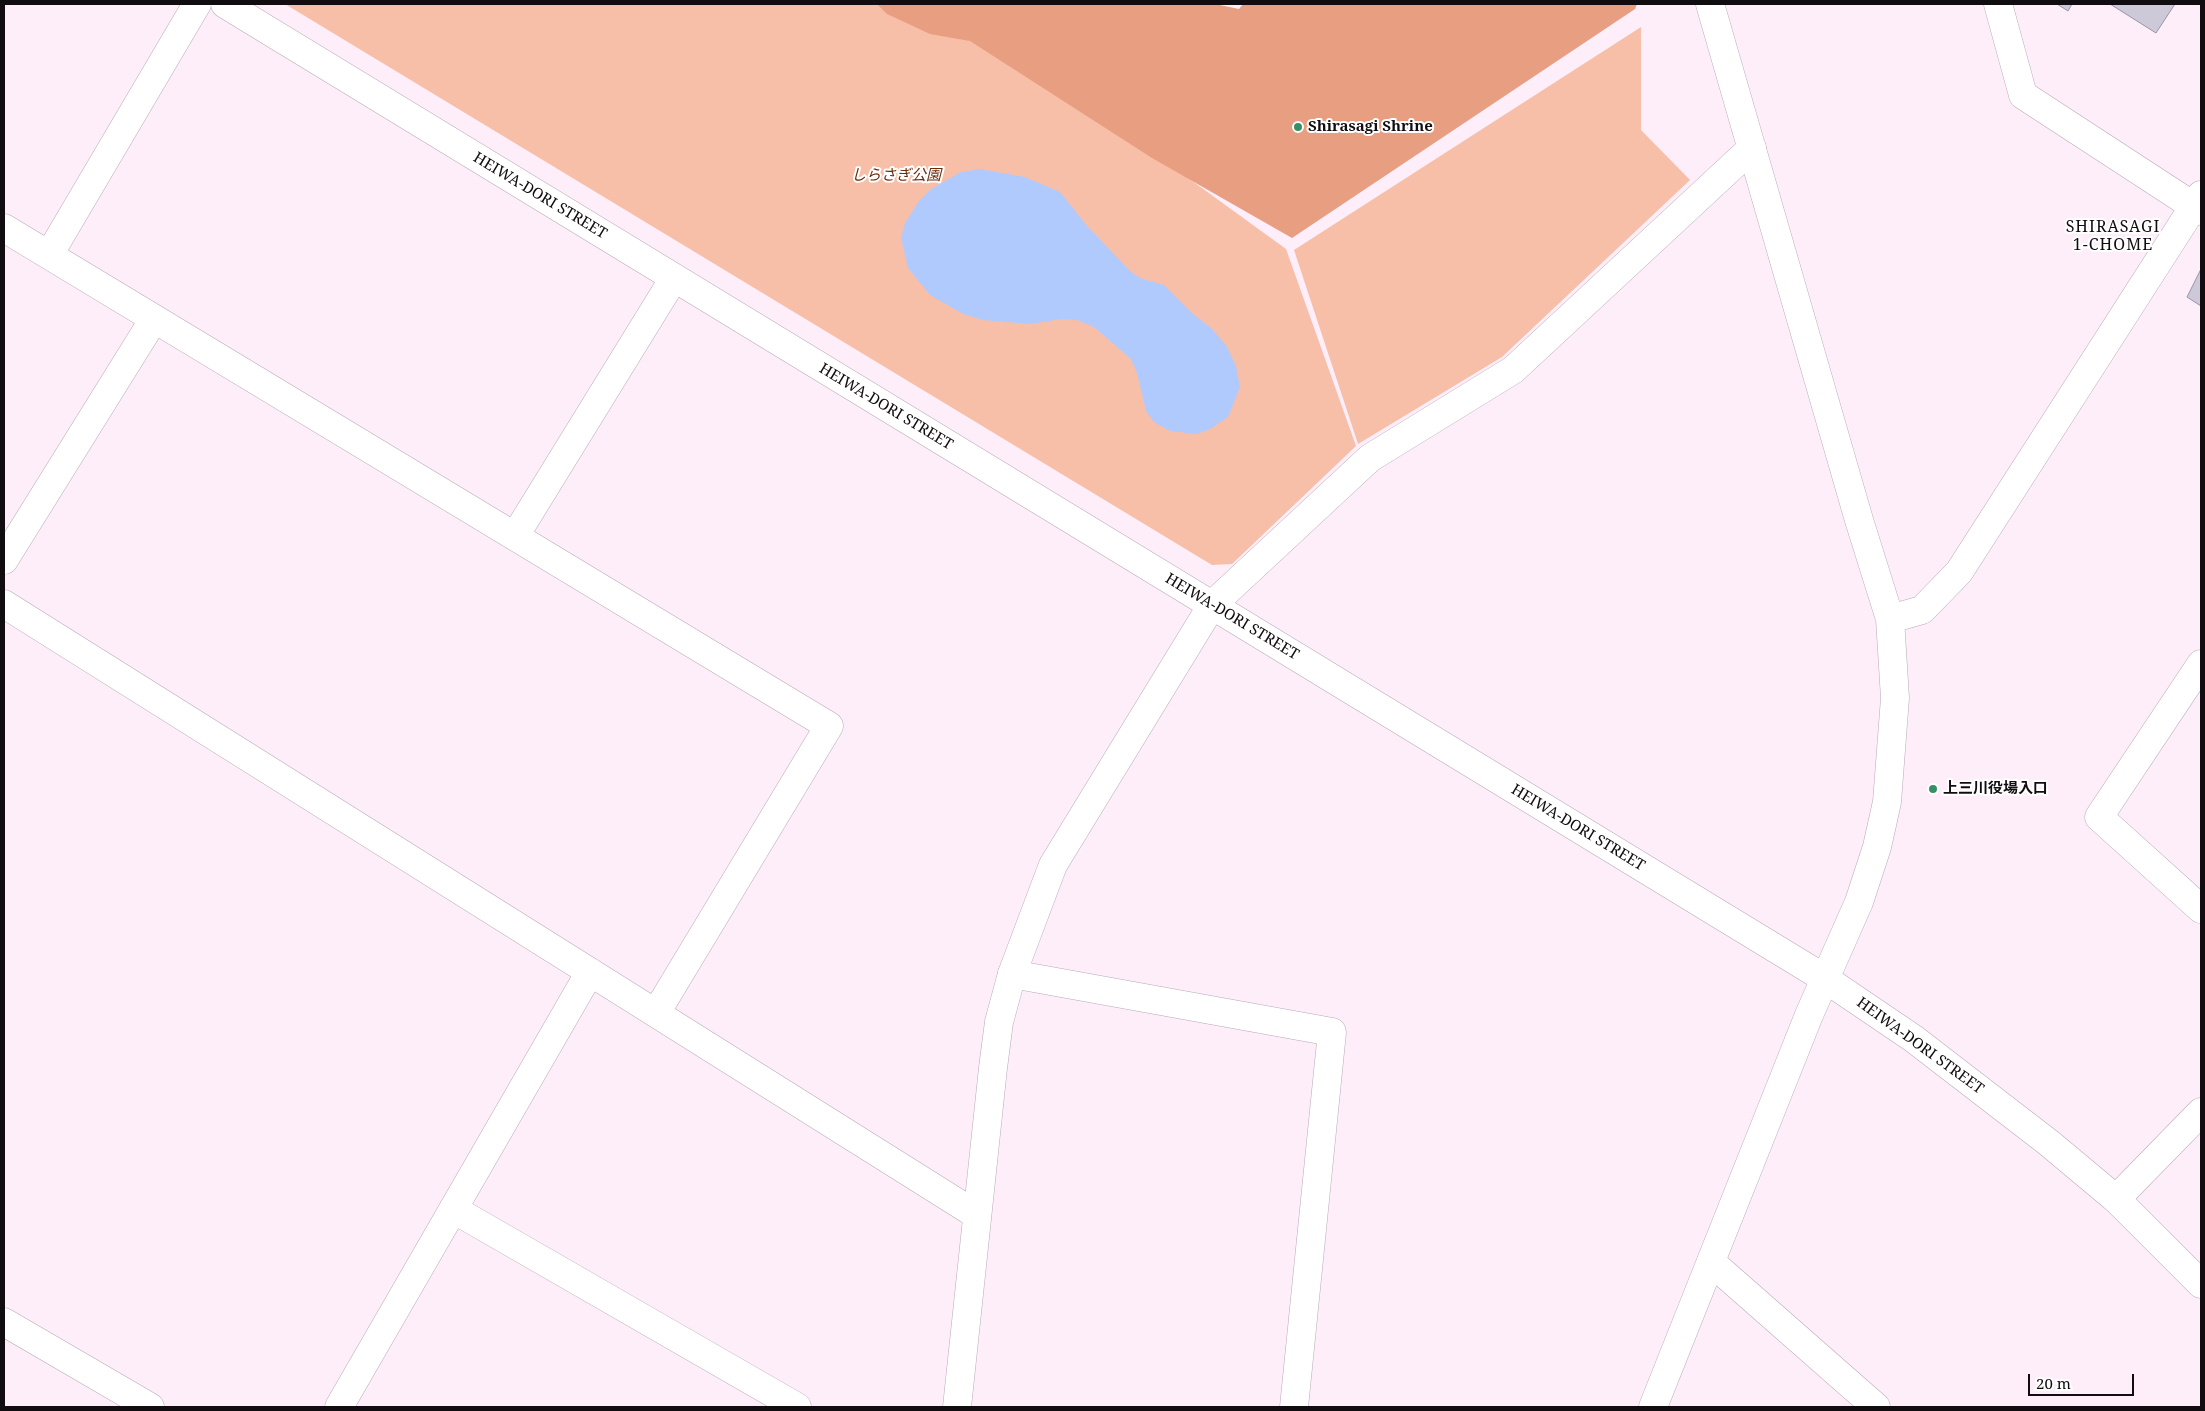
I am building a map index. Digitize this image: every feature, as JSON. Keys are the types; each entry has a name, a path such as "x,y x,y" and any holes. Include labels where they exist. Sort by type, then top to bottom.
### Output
{"street":[{"path":"49,255 197,4"},
{"name":"HEIWA-DORI STREET","path":"225,4 1824,978 1970,1080 2116,1200 2201,1284"},
{"path":"1653,1407 1824,978 1859,902 1877,847 1887,802 1895,698 1890,619 1859,520 1710,4"},
{"path":"1890,619 1922,610 1960,572 2199,204 2023,95 1998,4"},
{"path":"957,1407 999,1022 1012,974 1053,866 1212,605 1341,482 1370,458 1513,370 1752,148"},
{"path":"4,228 829,726 656,1013"},
{"path":"515,536 674,278"},
{"path":"4,560 154,319"},
{"path":"4,604 978,1215"},
{"path":"2201,664 2099,817 2201,909"},
{"path":"339,1407 590,972"},
{"path":"1012,974 1332,1032 1294,1407"},
{"path":"2116,1200 2201,1112"},
{"path":"453,1209 797,1407"},
{"path":"1711,1262 1876,1407"},
{"path":"4,1322 150,1407"}],"green space":[{"name":"しらさぎ公園","path":"285,4 948,4 1286,249 1356,446 1232,564 1212,565"},
{"path":"1641,27 1641,130 1690,180 1502,357 1358,444 1294,250"}],"shaded area":[{"name":"Shirasagi Shrine","path":"877,4 1215,4 1239,9 1243,4 1637,4 1635,9 1292,238 1152,158 970,41 930,34 887,14"}],"water":[{"path":"980,169 1025,177 1060,192 1087,226 1130,271 1140,278 1164,285 1193,314 1211,328 1226,345 1236,366 1240,387 1228,417 1210,429 1197,434 1170,431 1154,422 1146,411 1137,373 1131,359 1094,327 1077,320 1061,319 1030,324 983,320 963,314 930,295 908,268 901,238 905,223 919,201 931,189 961,172"}],"building":[{"path":"2057,4 2072,4 2068,11"},
{"path":"2110,4 2175,4 2156,33"},
{"path":"2201,269 2201,306 2187,297"}],"place":[{"name":"Shirasagi Shrine","path":"1298,127"},
{"name":"上三川役場入口","path":"1933,789"}],"district":[{"name":"SHIRASAGI 1-CHOME","path":"2113,236"}]}
